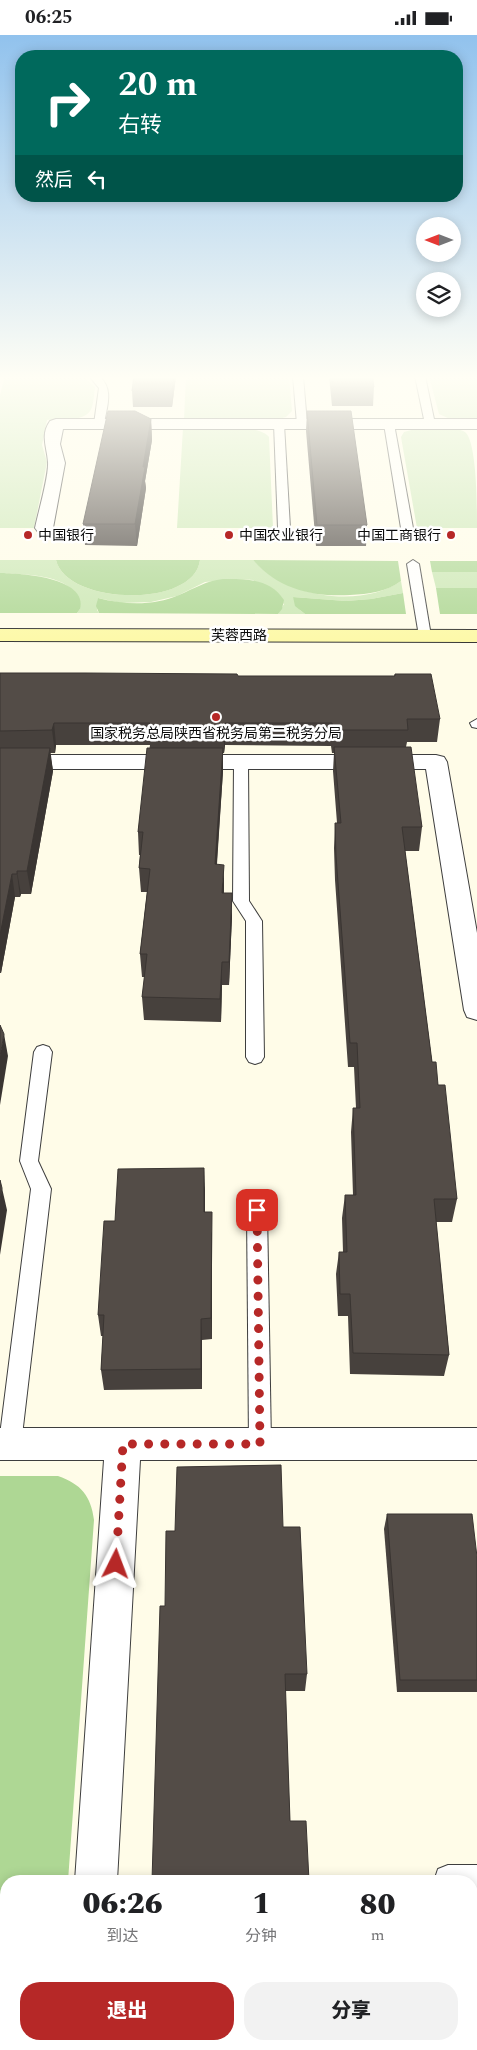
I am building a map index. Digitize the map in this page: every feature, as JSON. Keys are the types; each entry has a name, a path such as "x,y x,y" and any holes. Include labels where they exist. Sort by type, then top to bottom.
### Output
{"main road":[{"name":"芙蓉西路","path":"0,635 477,636"},
{"name":"芙蓉西路","path":"0,650 477,651"}],"street":[{"path":"44,528 56,470"},
{"path":"0,761 436,761 477,1010"},
{"path":"5,1444 477,1444"},
{"path":"96,1875 123,1444"}],"lane":[{"path":"281,470 284,528"},
{"path":"398,470 407,528"},
{"path":"413,564 425,636"},
{"path":"241,761 241,901 254,921 255,1057"},
{"path":"5,1444 41,1189 29,1161 44,1052"},
{"path":"257,1210 260,1444"}],"green space":[{"path":"0,470 45,470 34,528 0,528"},
{"path":"180,470 270,470 273,528 177,528"},
{"path":"407,470 475,470 477,528 417,528"},
{"path":"0,560 56,560 65,575 82,586 104,593 130,595 154,593 176,587 192,576 200,560 253,560 267,573 284,583 324,595 366,595 384,590 401,581 403,593 346,601 293,597 300,610 305,614 278,614 284,604 253,580 239,579 205,582 177,596 151,602 121,603 98,598 97,610 99,613 77,613 80,609 76,597 67,585 39,576 0,573"},
{"path":"56,560 200,560 192,576 176,587 154,593 129,595 104,593 82,586 65,575"},
{"path":"253,560 398,561 401,581 389,588 371,593 350,595 323,594 297,589 285,584 263,570"},
{"path":"430,561 477,561 477,572 432,572"},
{"path":"432,572 477,572 477,588 436,588"},
{"path":"0,573 36,576 63,584 74,590 80,598 80,609 77,613 0,613"},
{"path":"223,579 257,581 272,587 284,600 282,609 278,614 99,613 96,606 98,598 128,603 149,603 169,599 206,583"},
{"path":"436,588 477,588 477,614 440,614"},
{"path":"403,593 406,614 305,614 295,606 293,597 346,601"},
{"path":"0,1476 58,1476 73,1483 84,1492 93,1512 94,1520 68,1875 0,1875"}],"building":[{"path":"95,470 144,470 135,524 83,524"},
{"path":"312,470 359,470 367,525 317,525"},
{"path":"0,673 237,674 238,676 395,676 395,674 431,674 440,719 407,719 408,730 333,730 332,723 225,723 224,730 150,730 150,723 54,723 52,730 0,731"},
{"path":"334,747 411,747 422,827 402,827 432,1062 436,1062 438,1085 445,1085 457,1199 434,1199 449,1355 353,1353 350,1294 340,1294 339,1252 347,1252 345,1195 356,1195 353,1108 360,1108 357,1043 350,1043 336,856 335,823 341,823"},
{"path":"0,748 50,748 27,871 17,871 17,874 12,874 0,935"},
{"path":"147,748 223,748 215,864 224,865 222,893 232,893 229,962 222,962 220,999 142,997 147,954 140,954 150,869 139,868 143,832 138,832"},
{"path":"0,1025 4,1034 0,1056"},
{"path":"204,1168 204,1212 212,1212 211,1318 201,1319 201,1369 101,1370 104,1315 98,1315 104,1221 115,1221 118,1169"},
{"path":"0,1180 2,1188 0,1200"},
{"path":"281,1465 283,1527 300,1527 307,1674 285,1674 290,1821 306,1821 309,1875 152,1875 160,1606 165,1606 166,1531 175,1531 177,1467"},
{"path":"387,1514 472,1514 477,1557 477,1680 400,1680"}],"place":[{"name":"中国银行","path":"28,535"},
{"name":"中国农业银行","path":"229,535"},
{"name":"中国工商银行","path":"451,535"},
{"name":"国家税务总局陕西省税务局第二税务分局","path":"216,717"}],"route":[{"path":"116,1564 123,1444 260,1444 257,1210"}]}
